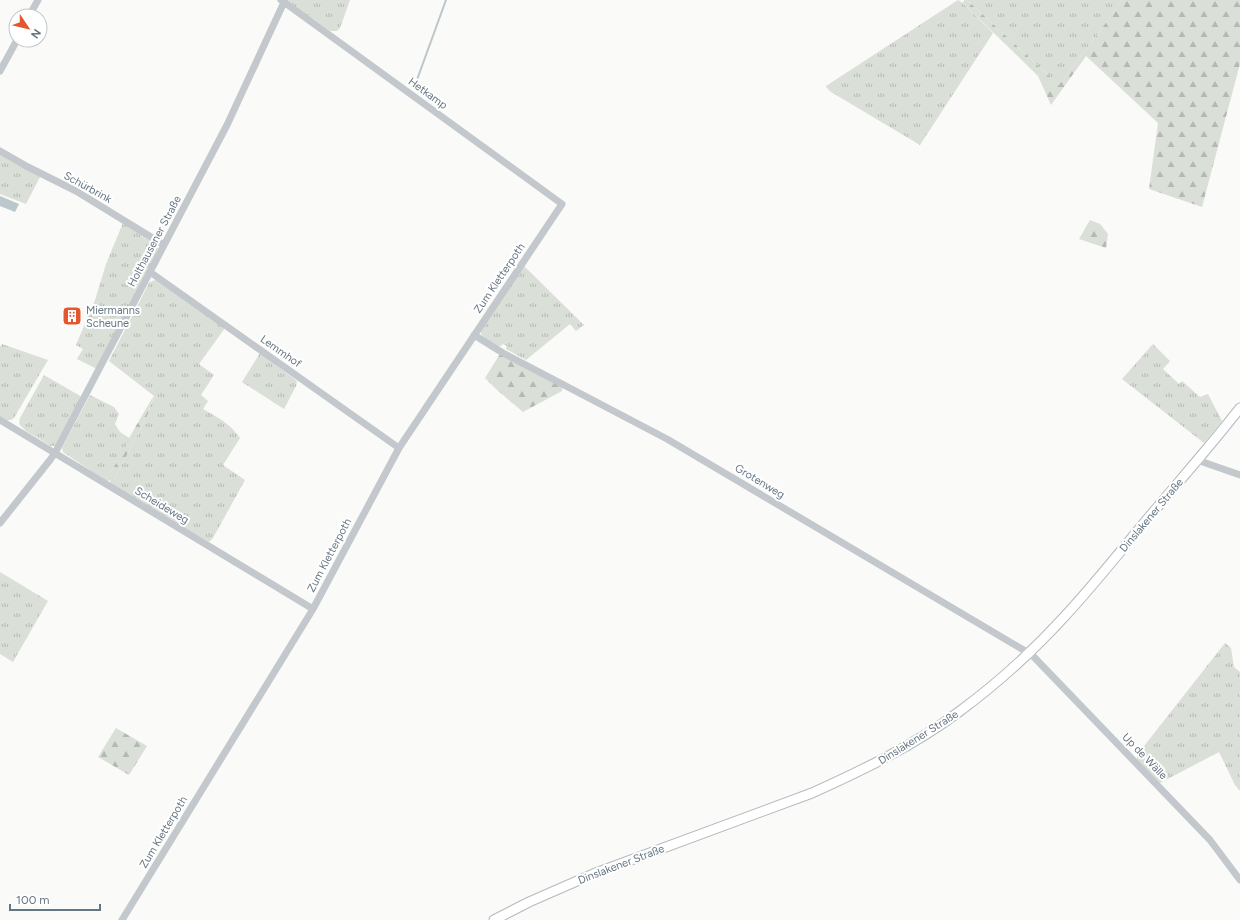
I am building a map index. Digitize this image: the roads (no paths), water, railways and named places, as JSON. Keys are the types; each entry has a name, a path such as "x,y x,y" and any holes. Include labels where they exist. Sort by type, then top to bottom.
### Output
{"main road":[{"name":"Dinslakener Straße","path":"494,920 529,902 593,874 812,793 878,762 959,712 1029,653 1065,616 1240,408"}],"street":[{"name":"Hetkamp","path":"283,1 562,204"},
{"name":"Holthausener Straße","path":"0,523 55,453 227,125 283,1"},
{"path":"0,71 13,48"},
{"name":"Schürbrink","path":"0,151 76,191 164,245"},
{"name":"Zum Kletterpoth","path":"122,920 313,609 399,448 562,204"},
{"name":"Lemmhof","path":"150,272 399,448"},
{"name":"Grotenweg","path":"474,336 503,353 667,439 1029,653"},
{"name":"Scheideweg","path":"0,420 313,609"},
{"path":"1197,460 1240,475"},
{"name":"Up de Wälle","path":"1029,653 1210,840 1240,880"}],"waterway":[{"path":"414,88 446,0"}],"place":[{"name":"Miermanns Scheune","path":"72,316"}]}
